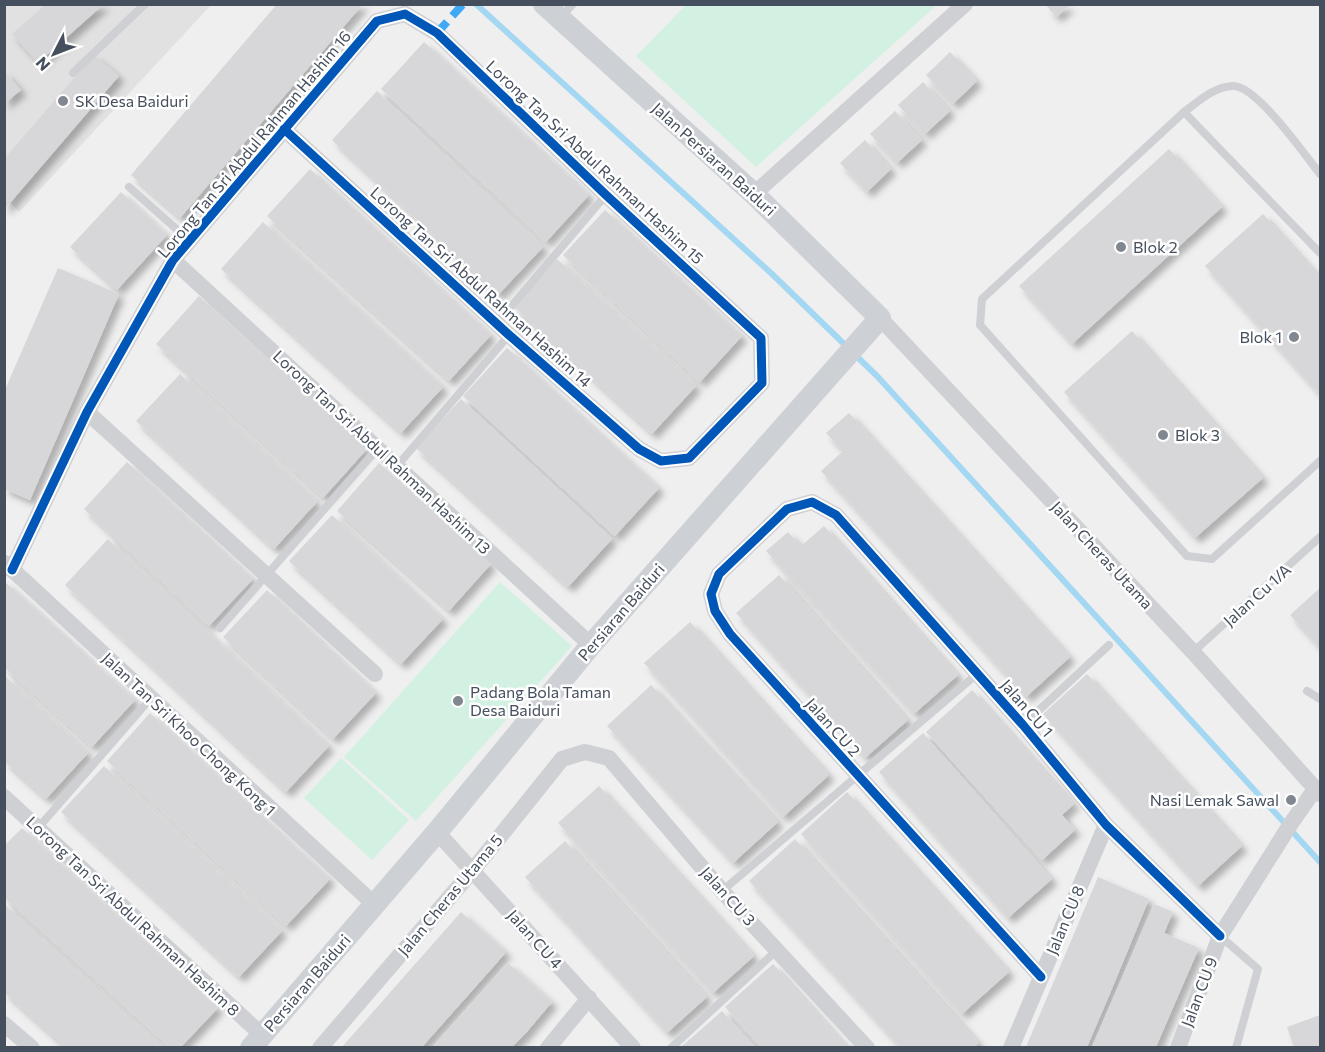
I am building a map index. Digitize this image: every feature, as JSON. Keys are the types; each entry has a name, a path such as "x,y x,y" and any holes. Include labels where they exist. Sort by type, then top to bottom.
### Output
{"street":[{"path":"754,194 965,4"},
{"name":"Jalan Persiaran Baiduri","path":"559,9 754,194 880,318"},
{"name":"Lorong Tan Sri Abdul Rahman Hashim 16","path":"8,566 87,412 173,260 377,21 405,14"},
{"name":"Lorong Tan Sri Abdul Rahman Hashim 15","path":"405,14 437,33 606,195 761,338 762,383 689,459 661,461"},
{"name":"Lorong Tan Sri Abdul Rahman Hashim 14","path":"285,129 509,335 639,449 661,461"},
{"name":"Lorong Tan Sri Abdul Rahman Hashim 13","path":"173,260 591,645"},
{"name":"Persiaran Baiduri","path":"256,1041 437,832 591,645 880,318"},
{"name":"Jalan Cheras Utama","path":"880,318 1193,652 1318,791"},
{"path":"87,412 375,674"},
{"name":"Jalan CU 1","path":"812,502 836,515 1023,725 1106,825 1220,936"},
{"name":"Jalan CU 2","path":"812,502 787,509 719,574 711,594 715,611 730,634 1041,977"},
{"name":"Jalan Tan Sri Khoo Chong Kong 1","path":"8,566 374,904"},
{"name":"Jalan Cheras Utama 5","path":"320,1047 473,870 562,759 585,752"},
{"name":"Jalan CU 3","path":"585,752 609,758 722,891 867,1047"},
{"name":"Jalan CU 9","path":"1178,1047 1220,936 1292,822 1318,791"},
{"name":"Lorong Tan Sri Abdul Rahman Hashim 8","path":"4,797 256,1041"},
{"name":"Jalan CU 8","path":"1011,1047 1106,825"},
{"name":"Jalan CU 4","path":"437,832 633,1047"},
{"path":"548,1047 589,998"},
{"path":"4,1024 32,1047"}],"lane":[{"path":"74,73 145,4"},
{"path":"1320,174 1255,96 1236,86 1216,89 1184,112 982,299 980,325 1187,556 1212,559 1320,461"},
{"path":"1184,112 1320,253"},
{"path":"129,187 190,242"},
{"path":"497,323 606,195"},
{"path":"397,465 509,335"},
{"path":"220,628 378,447"},
{"name":"Jalan Cu 1/A","path":"1193,652 1320,537"},
{"path":"1023,725 1109,645"},
{"path":"722,891 977,674"},
{"path":"1307,691 1320,699"},
{"path":"38,828 151,698"},
{"path":"1220,936 1258,969 1236,1047"},
{"path":"671,1047 777,950"}],"shaded area":[{"name":"SK Desa Baiduri","path":"4,5 211,5 19,212 5,198"}],"green space":[{"path":"687,4 937,5 756,167 636,56"},
{"name":"Padang Bola Taman Desa Baiduri","path":"500,582 572,646 416,821 344,757"},
{"path":"341,758 409,820 372,860 304,798"}],"building":[{"path":"46,4 104,4 38,63 12,34"},
{"path":"277,4 363,4 180,218 131,175"},
{"path":"1046,5 1070,5 1056,17"},
{"path":"424,42 589,195 546,242 381,89"},
{"path":"950,52 977,81 953,104 926,75"},
{"path":"94,55 119,76 4,210 4,159"},
{"path":"4,71 21,90 4,104"},
{"path":"923,82 950,111 925,134 898,105"},
{"path":"377,91 543,247 498,295 332,140"},
{"path":"895,111 922,140 897,163 870,134"},
{"path":"865,140 891,169 867,192 840,163"},
{"name":"Blok 2","path":"1169,149 1222,207 1072,344 1019,286"},
{"path":"310,169 491,335 449,381 267,216"},
{"path":"121,192 167,235 117,290 70,247"},
{"path":"605,210 742,336 700,382 563,255"},
{"name":"Blok 1","path":"1263,214 1320,278 1320,395 1205,266"},
{"path":"263,222 443,387 401,433 221,269"},
{"path":"557,259 696,386 652,434 514,307"},
{"path":"58,268 119,294 30,500 4,489 4,392"},
{"path":"199,296 367,449 323,498 156,344"},
{"name":"Blok 3","path":"1132,331 1263,478 1195,538 1064,392"},
{"path":"507,348 659,488 615,536 463,396"},
{"path":"180,374 317,502 274,549 136,421"},
{"path":"461,399 612,539 568,587 416,448"},
{"path":"849,413 1070,657 1026,697 821,471 843,451 826,433"},
{"path":"127,462 253,579 209,626 84,509"},
{"path":"379,463 491,564 449,611 337,511"},
{"path":"332,515 443,619 401,664 289,561"},
{"path":"824,526 958,675 914,714 766,551 788,532 801,546"},
{"path":"108,539 329,746 286,792 65,585"},
{"path":"779,575 908,720 865,758 736,613"},
{"path":"4,581 135,700 92,747 4,667"},
{"path":"1320,588 1320,648 1290,615"},
{"path":"267,590 376,693 333,739 223,637"},
{"path":"690,622 829,775 783,817 644,663"},
{"path":"1087,674 1242,846 1198,886 1043,714"},
{"path":"5,676 88,753 46,799 5,762"},
{"path":"651,685 778,822 733,863 607,726"},
{"path":"972,690 1074,804 1062,815 1075,830 1042,860 926,732"},
{"path":"150,713 330,879 286,926 107,761"},
{"path":"923,733 1052,879 1008,918 879,772"},
{"path":"104,766 282,931 239,977 61,812"},
{"path":"599,786 754,956 713,993 558,823"},
{"path":"847,792 1009,972 962,1014 801,834"},
{"path":"22,828 218,1008 181,1047 169,1047 4,897 4,846"},
{"path":"795,839 979,1043 974,1047 900,1047 749,881"},
{"path":"565,841 707,997 667,1033 525,877"},
{"path":"1098,877 1149,899 1111,991 1087,1047 1026,1047"},
{"path":"4,904 161,1047 65,1047 16,1003 4,992"},
{"path":"1154,904 1173,912 1164,933 1199,948 1156,1047 1092,1047"},
{"path":"461,912 506,952 494,966 422,1047 342,1047"},
{"path":"508,963 552,1002 525,1034 512,1047 433,1047"},
{"path":"773,964 847,1047 761,1047 725,1007"},
{"path":"722,1011 755,1047 681,1047"},
{"path":"1320,1015 1320,1047 1294,1047 1287,1027"}],"waterway":[{"path":"476,4 772,274 877,376 1320,862"}],"marked path":[{"path":"437,33 463,4"}],"cycle path":[{"path":"12,570 87,412 173,260 377,21 405,14 437,33 606,195 761,338 762,383 689,458 661,461 639,449 509,335 284,129"},
{"path":"1041,977 730,634 715,611 711,594 719,574 787,509 812,502 836,515 1023,725 1106,825 1220,936"}],"place":[{"name":"SK Desa Baiduri","path":"63,101"},
{"name":"Blok 2","path":"1121,247"},
{"name":"Blok 1","path":"1294,337"},
{"name":"Blok 3","path":"1163,435"},
{"name":"Padang Bola Taman Desa Baiduri","path":"458,701"},
{"name":"Nasi Lemak Sawal","path":"1291,800"}]}
